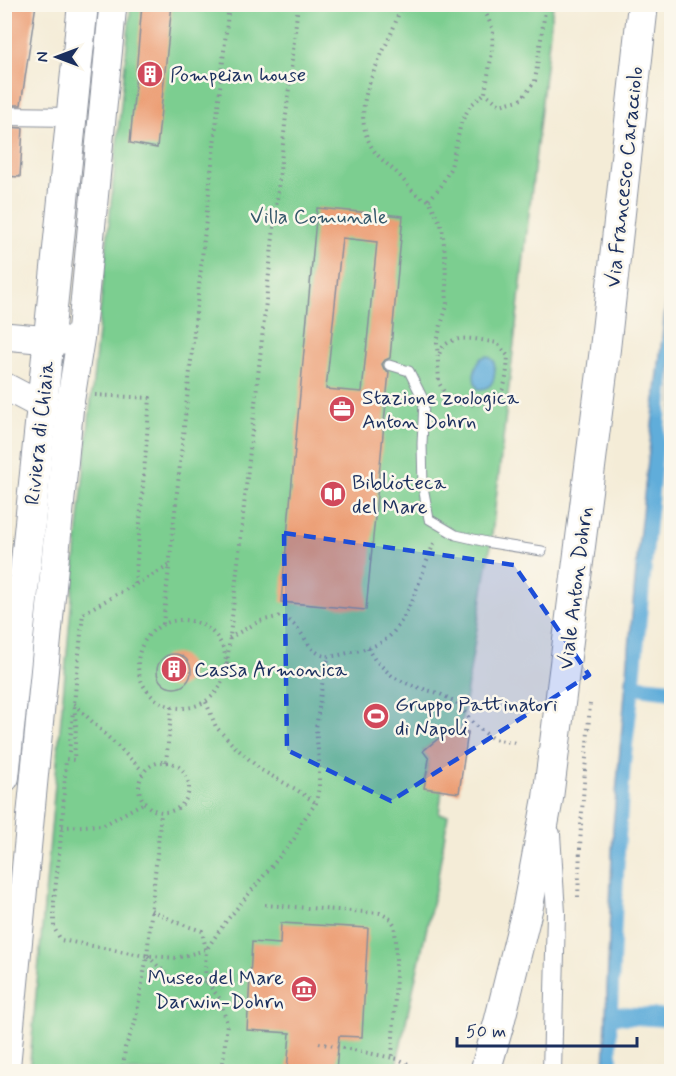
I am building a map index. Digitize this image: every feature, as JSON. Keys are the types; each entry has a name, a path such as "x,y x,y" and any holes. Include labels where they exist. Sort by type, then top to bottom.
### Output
{"main road":[{"name":"Riviera di Chiaia","path":"4,777 83,4"},
{"name":"Via Francesco Caracciolo","path":"605,350 643,4"},
{"name":"Viale Anton Dohrn","path":"485,1071 528,906 548,798 605,350"}],"street":[{"name":"Riviera di Chiaia","path":"6,1071 70,404 81,335 113,4"},
{"path":"4,116 72,117"},
{"name":"Riviera di Chiaia","path":"49,340 66,341 81,335"},
{"path":"4,336 49,340"},
{"path":"4,386 42,406"},
{"path":"548,798 556,913 552,1071"}],"lane":[{"path":"389,365 409,371 424,401 423,487 429,519 456,535 542,551"}],"path":[{"path":"163,624 229,4"},
{"path":"227,664 224,649 217,636 206,626 192,621 177,620 163,624 151,632 138,658 139,672 144,686 153,697 165,705 179,709 206,702 218,692 224,679 227,664 298,4"},
{"path":"401,4 398,18 374,71 364,100 362,120 370,144 379,157 398,174 410,189 423,199 429,200"},
{"path":"429,200 441,186 451,167 461,123 470,106 485,93 493,30 482,4"},
{"path":"485,93 500,105 522,99 535,81 546,4"},
{"path":"429,200 442,227 445,254 447,306 437,343 439,383 450,402 471,405 488,402 500,394 506,377 508,356 497,343 477,339 457,339 443,346 438,356"},
{"path":"89,394 150,398 135,585"},
{"path":"229,638 260,621 281,616 295,625 319,654 329,657 359,651 384,641 401,623 442,527"},
{"path":"69,752 83,613 169,566"},
{"path":"367,648 375,660 393,676 456,702 476,726 494,739 516,743"},
{"path":"74,704 76,726 74,760 66,759 54,901 54,928 61,940 147,956 176,958 206,950 224,924 294,839 302,822 316,803 320,787 320,761 316,729 324,671 329,657"},
{"path":"206,702 216,727 234,746 261,770 316,803"},
{"path":"578,901 590,702"},
{"path":"74,704 143,771"},
{"path":"166,762 172,707"},
{"path":"158,762 175,764 187,776 189,793 186,801 173,811 161,813 149,808 139,795 139,779 143,771 158,762"},
{"path":"62,827 104,825 143,803"},
{"path":"123,1071 125,1048 135,1023 147,956 161,813"},
{"path":"265,905 380,913 391,919 396,940 392,1058"},
{"path":"152,910 178,923 202,931 206,950 206,981 220,999 227,1023 222,1071"},
{"path":"147,956 169,977 189,984 206,981"},
{"path":"319,1043 392,1058 425,1071"}],"highlighted area":[{"path":"284,533 514,565 589,675 391,801 287,750"}],"green space":[{"name":"Villa Comunale","path":"131,5 553,5 491,543 460,731 436,741 423,751 429,759 424,787 442,790 439,814 448,815 437,882 395,1071 29,1072 78,530"}],"water":[{"path":"671,259 671,1071 604,1072 613,828 638,548"},
{"path":"488,356 494,361 493,380 488,387 478,389 474,377 475,369 481,358"}],"pier":[{"path":"671,367 671,682 641,679"},
{"path":"639,695 671,699 672,968 668,1009 618,1006 631,762"},
{"path":"617,1024 668,1027 669,1071 618,1071"}],"building":[{"path":"4,4 36,4 21,105 4,105"},
{"name":"Pompeian house","path":"142,4 172,4 157,148 130,143"},
{"path":"4,127 23,128 20,177 4,176"},
{"path":"317,208 403,216 390,358 382,364 389,372 366,610 281,602","holes":["342,238 377,242 362,392 326,389"]},
{"name":"Cassa Armonica","path":"174,654 186,659 191,671 186,683 174,688 162,683 157,671 162,659"},
{"path":"450,729 468,732 459,793 424,788 429,759 423,751"},
{"path":"281,923 368,928 362,1037 339,1036 336,1071 287,1071 290,1033 247,1030 252,942 280,944"}],"place":[{"name":"Pompeian house","path":"150,74"},
{"name":"Stazione zoologica Anton Dohrn","path":"342,409"},
{"name":"Biblioteca del Mare","path":"333,494"},
{"name":"Cassa Armonica","path":"174,669"},
{"name":"Gruppo Pattinatori di Napoli","path":"376,716"},
{"name":"Museo del Mare Darwin-Dohrn","path":"304,989"}]}
